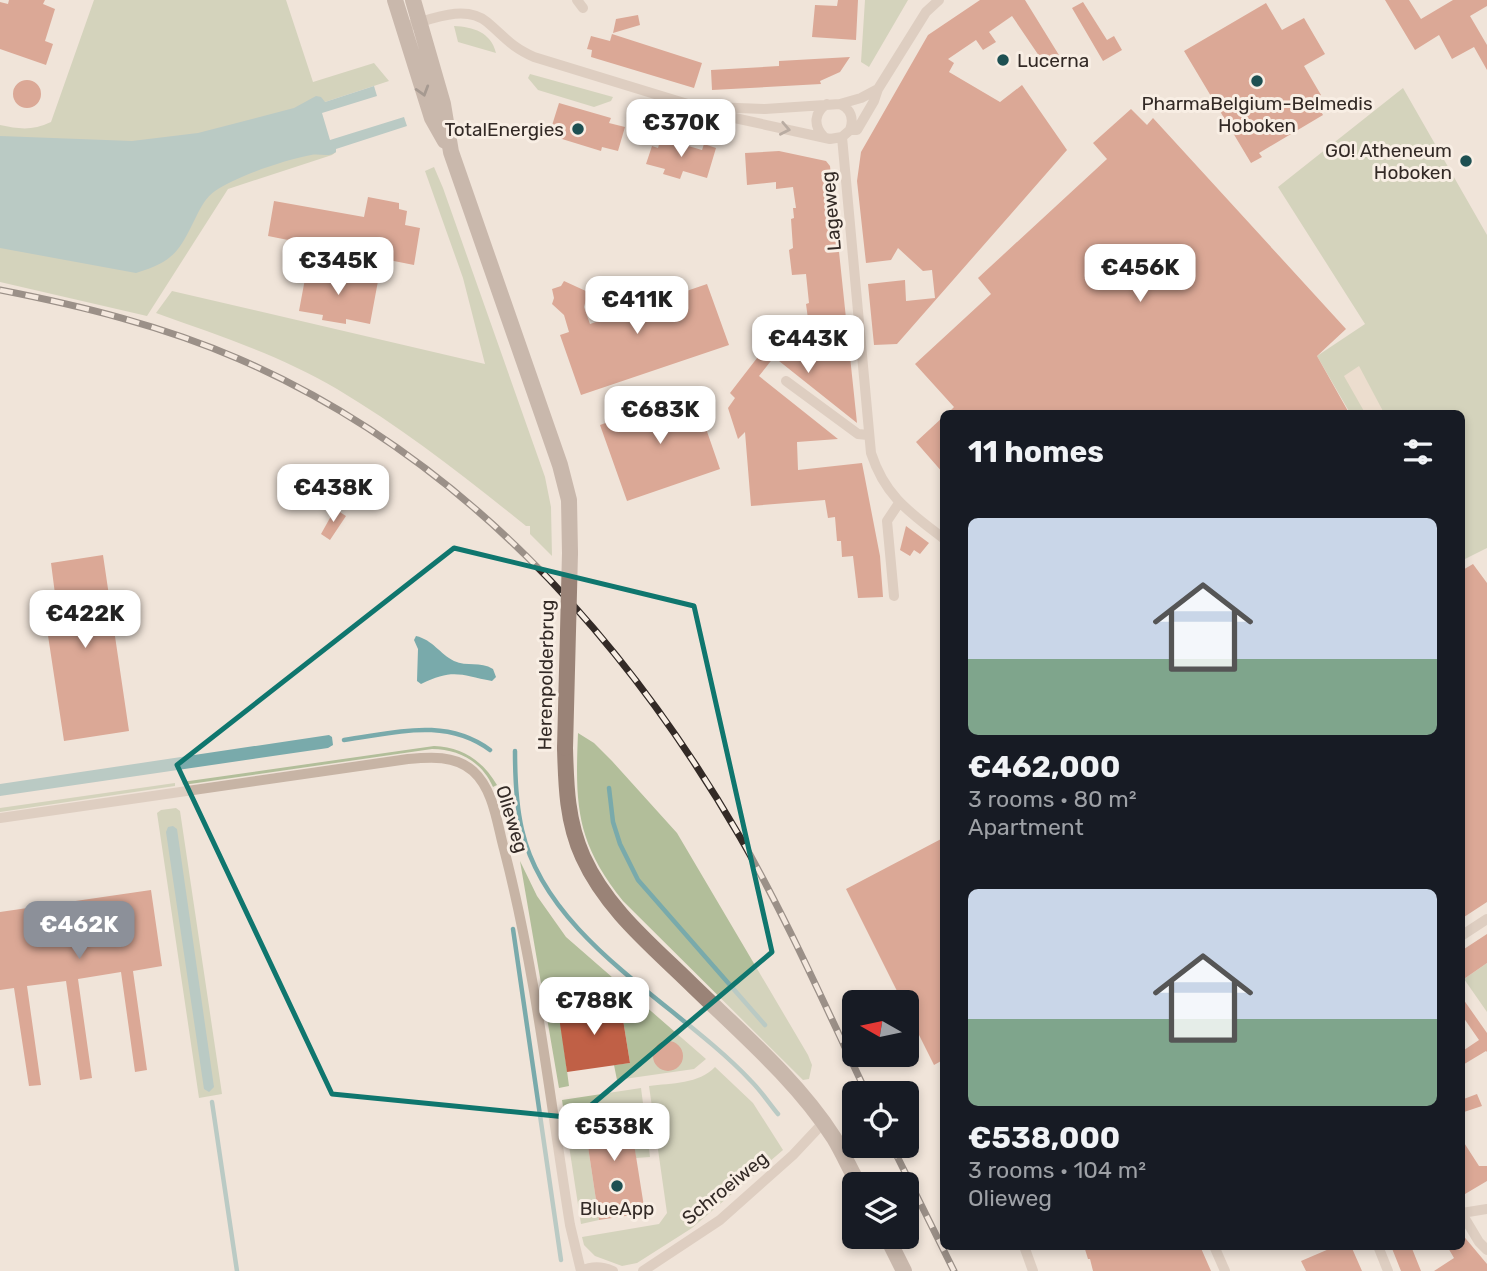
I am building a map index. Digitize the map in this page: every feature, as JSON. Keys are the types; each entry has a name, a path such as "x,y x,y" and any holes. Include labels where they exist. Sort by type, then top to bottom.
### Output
{"street":[{"path":"395,0 411,25"},
{"path":"411,25 413,0"},
{"path":"411,25 454,14 476,16 485,20 514,48 534,57 760,125 836,139 857,130 874,101 877,89 926,12 939,0"},
{"name":"Herenpolderbrug","path":"411,25 443,104 451,152 560,465 569,499 565,748 568,805 583,856 600,889 626,920 760,1051 807,1102 833,1137 852,1172"},
{"path":"699,107 765,109 840,104 861,98 877,89"},
{"path":"824,137 817,127 816,119 819,110 827,104"},
{"path":"840,104 847,108 852,116 846,134"},
{"name":"Lageweg","path":"846,134 871,453 880,477 899,503 940,536"},
{"path":"786,381 858,434 869,435"},
{"path":"894,596 887,521 899,503"},
{"name":"Olieweg","path":"0,818 419,758 446,759 461,763 473,771 491,800 519,906 570,1225 581,1271"},
{"path":"1465,933 1487,919"},
{"name":"Schroeiweg","path":"643,1271 720,1220 793,1155 823,1123"},
{"path":"1465,1213 1487,1209"},
{"path":"1465,1218 1487,1250"},
{"path":"893,1249 904,1271"},
{"path":"1025,1250 1033,1271"},
{"path":"1216,1250 1225,1271"},
{"path":"1380,1250 1388,1271"},
{"path":"581,1271 602,1267 613,1271"}],"highlighted area":[{"path":"454,548 694,606 772,952 576,1118 332,1094 177,765"}],"green space":[{"path":"94,0 286,0 313,82 374,63 389,81 325,102 291,120 0,166 0,125 25,128 51,122"},
{"path":"865,0 908,0 869,67 861,62"},
{"path":"454,26 486,35 496,53 458,42"},
{"path":"530,74 613,97 611,101 594,107 538,90 528,78"},
{"path":"1403,88 1487,235 1487,548 1465,559 1465,410 1348,410 1317,356 1365,324 1278,187"},
{"path":"331,141 336,152 332,155 228,189 147,316 0,282 0,236 212,180"},
{"path":"434,167 545,477 551,507 552,556 530,534 530,526 526,526 410,437 362,404 271,356 156,313 172,291 485,364 463,278 425,171"},
{"path":"578,733 594,743 612,761 677,833 808,1055 812,1065 809,1079 803,1080 623,901 607,880 587,841 582,822 577,782"},
{"path":"434,746 463,752 478,762 497,785 493,787 476,764 460,754 432,749 183,785 182,782"},
{"path":"175,783 175,786 0,812 0,808"},
{"path":"176,808 180,811 222,1094 199,1098 157,813"},
{"path":"520,861 537,896 566,937 706,1059 694,1069 617,1080 614,1065 630,1063 620,1001 559,1010 569,1086 559,1088"},
{"path":"1487,963 1487,1012 1465,980"},
{"path":"715,1067 753,1103 783,1150 692,1228 637,1263 622,1266 595,1256 584,1245 582,1237 659,1224 667,1213 649,1086 693,1080 709,1073"},
{"path":"641,1088 650,1157 636,1158 628,1106 583,1113 599,1220 581,1224 562,1100"}],"shaded area":[{"path":"1359,366 1382,410 1363,410 1344,376"}],"water":[{"path":"374,86 377,96 322,113 330,140 404,117 407,126 336,149 336,152 330,155 311,155 275,165 224,185 206,199 174,253 149,269 136,273 0,248 0,136 132,141 198,133 294,108 316,96 325,102"},
{"path":"416,636 454,661 493,669 496,677 492,681 449,674 421,684 417,681"},
{"path":"329,735 333,745 328,748 0,796 0,784"},
{"path":"168,827 177,829 214,1087 209,1092 204,1089 166,832"}],"building":[{"path":"9,0 45,0 43,4 55,9 45,41 53,44 46,65 0,49 0,2 8,4"},
{"path":"838,0 858,0 856,40 812,37 815,5 837,6"},
{"path":"980,0 1025,0 1062,60 1048,69 1012,16 989,32 996,42 983,50 976,40 948,59 954,63 949,72 1000,102 1022,85 1067,150 897,344 874,345 868,284 905,280 906,301 935,298 932,270 923,271 898,248 891,260 866,263 857,181 861,152 928,35"},
{"path":"1385,0 1409,0 1421,19 1453,0 1487,0 1487,6 1470,16 1487,45 1487,70 1474,47 1452,59 1439,35 1415,50"},
{"path":"1083,2 1107,40 1114,36 1122,50 1103,61 1072,8"},
{"name":"PharmaBelgium-Belmedis Hoboken","path":"1266,3 1282,30 1304,18 1325,54 1304,66 1321,95 1314,99 1323,115 1259,153 1262,157 1251,163 1184,51"},
{"path":"638,15 640,25 613,33 616,19"},
{"path":"612,34 702,63 694,88 591,57 592,50 587,49 591,36 610,41"},
{"path":"850,57 840,72 820,81 821,84 712,90 711,70 779,66 779,61"},
{"path":"27,80 37,84 41,94 37,104 27,108 17,104 13,94 17,84"},
{"name":"TotalEnergies","path":"559,103 611,118 609,123 625,127 618,151 602,147 601,151 549,135"},
{"path":"1131,109 1147,125 1153,118 1346,329 1317,356 1347,410 951,410 954,407 915,364 991,294 978,278 1107,159 1093,143"},
{"path":"661,138 702,150 704,144 716,148 707,178 683,171 680,179 663,174 665,169 646,164 652,146 658,148"},
{"path":"779,151 826,161 830,166 857,423 774,357 759,376 838,439 797,442 798,470 862,463 880,556 883,597 858,598 853,556 842,557 841,541 837,541 835,517 828,518 825,500 751,506 745,432 738,439 728,408 735,398 730,393 774,336 794,352 810,334 806,274 792,275 789,250 793,248 791,219 794,218 793,208 796,208 793,187 776,189 776,182 747,185 745,153"},
{"path":"368,197 399,203 399,209 407,211 405,225 420,228 414,265 268,236 274,201 364,217"},
{"path":"307,268 378,281 370,324 346,319 346,324 322,320 323,315 299,311"},
{"path":"564,281 588,292 584,307 590,324 707,284 729,345 581,395 560,335 569,332 564,315 552,304 552,289 561,286"},
{"path":"693,391 720,469 627,501 600,425"},
{"path":"940,420 940,470 916,442"},
{"path":"335,509 346,516 330,540 321,534"},
{"path":"906,526 929,543 920,554 914,550 910,556 900,550"},
{"path":"103,555 129,731 64,741 42,596 55,594 51,563"},
{"path":"1473,564 1487,583 1487,902 1465,916 1465,569"},
{"path":"940,840 940,1062 934,1065 919,1035 919,990 896,990 846,889"},
{"path":"151,890 162,966 133,971 147,1070 135,1072 121,972 78,979 92,1078 80,1080 66,981 27,986 41,1085 29,1086 14,988 0,990 0,912"},
{"path":"1487,934 1487,963 1465,978 1465,948"},
{"path":"620,1001 630,1063 567,1072 558,1010"},
{"path":"1465,1002 1487,1033 1487,1052 1465,1064 1465,1049 1479,1040 1465,1020"},
{"path":"668,1041 679,1045 683,1056 679,1067 668,1071 657,1067 653,1056 657,1045"},
{"path":"1477,1094 1482,1106 1465,1112 1465,1098"},
{"name":"BlueApp","path":"628,1106 645,1213 599,1220 583,1113"},
{"path":"1465,1144 1479,1166 1487,1166 1487,1181 1465,1194"},
{"path":"1465,1238 1487,1264 1487,1271 1434,1271 1454,1258 1449,1250 1465,1250"},
{"path":"1085,1250 1202,1250 1211,1271 1093,1271"},
{"path":"1327,1250 1353,1250 1362,1271 1306,1271 1301,1261"},
{"path":"1393,1250 1413,1250 1421,1271 1401,1271"}],"waterway":[{"path":"344,740 401,731 438,730 473,740 490,750"},
{"path":"515,751 516,790 522,830 536,869 558,905 586,937 619,968 722,1053 755,1085 778,1114"},
{"path":"609,788 613,822 620,844 638,880 765,1025"},
{"path":"513,929 561,1260"},
{"path":"212,1102 237,1271"}],"railway":[{"path":"0,290 92,310 152,327 239,359 319,398 393,445 463,498 527,557 587,621 643,690 694,762 740,837 774,900 861,1081"},
{"path":"898,1158 940,1243"},
{"path":"944,1250 954,1271"}],"place":[{"name":"Lucerna","path":"1003,60"},
{"name":"PharmaBelgium-Belmedis Hoboken","path":"1257,81"},
{"name":"TotalEnergies","path":"578,129"},
{"name":"GO! Atheneum Hoboken","path":"1466,161"},
{"name":"BlueApp","path":"617,1186"}]}
